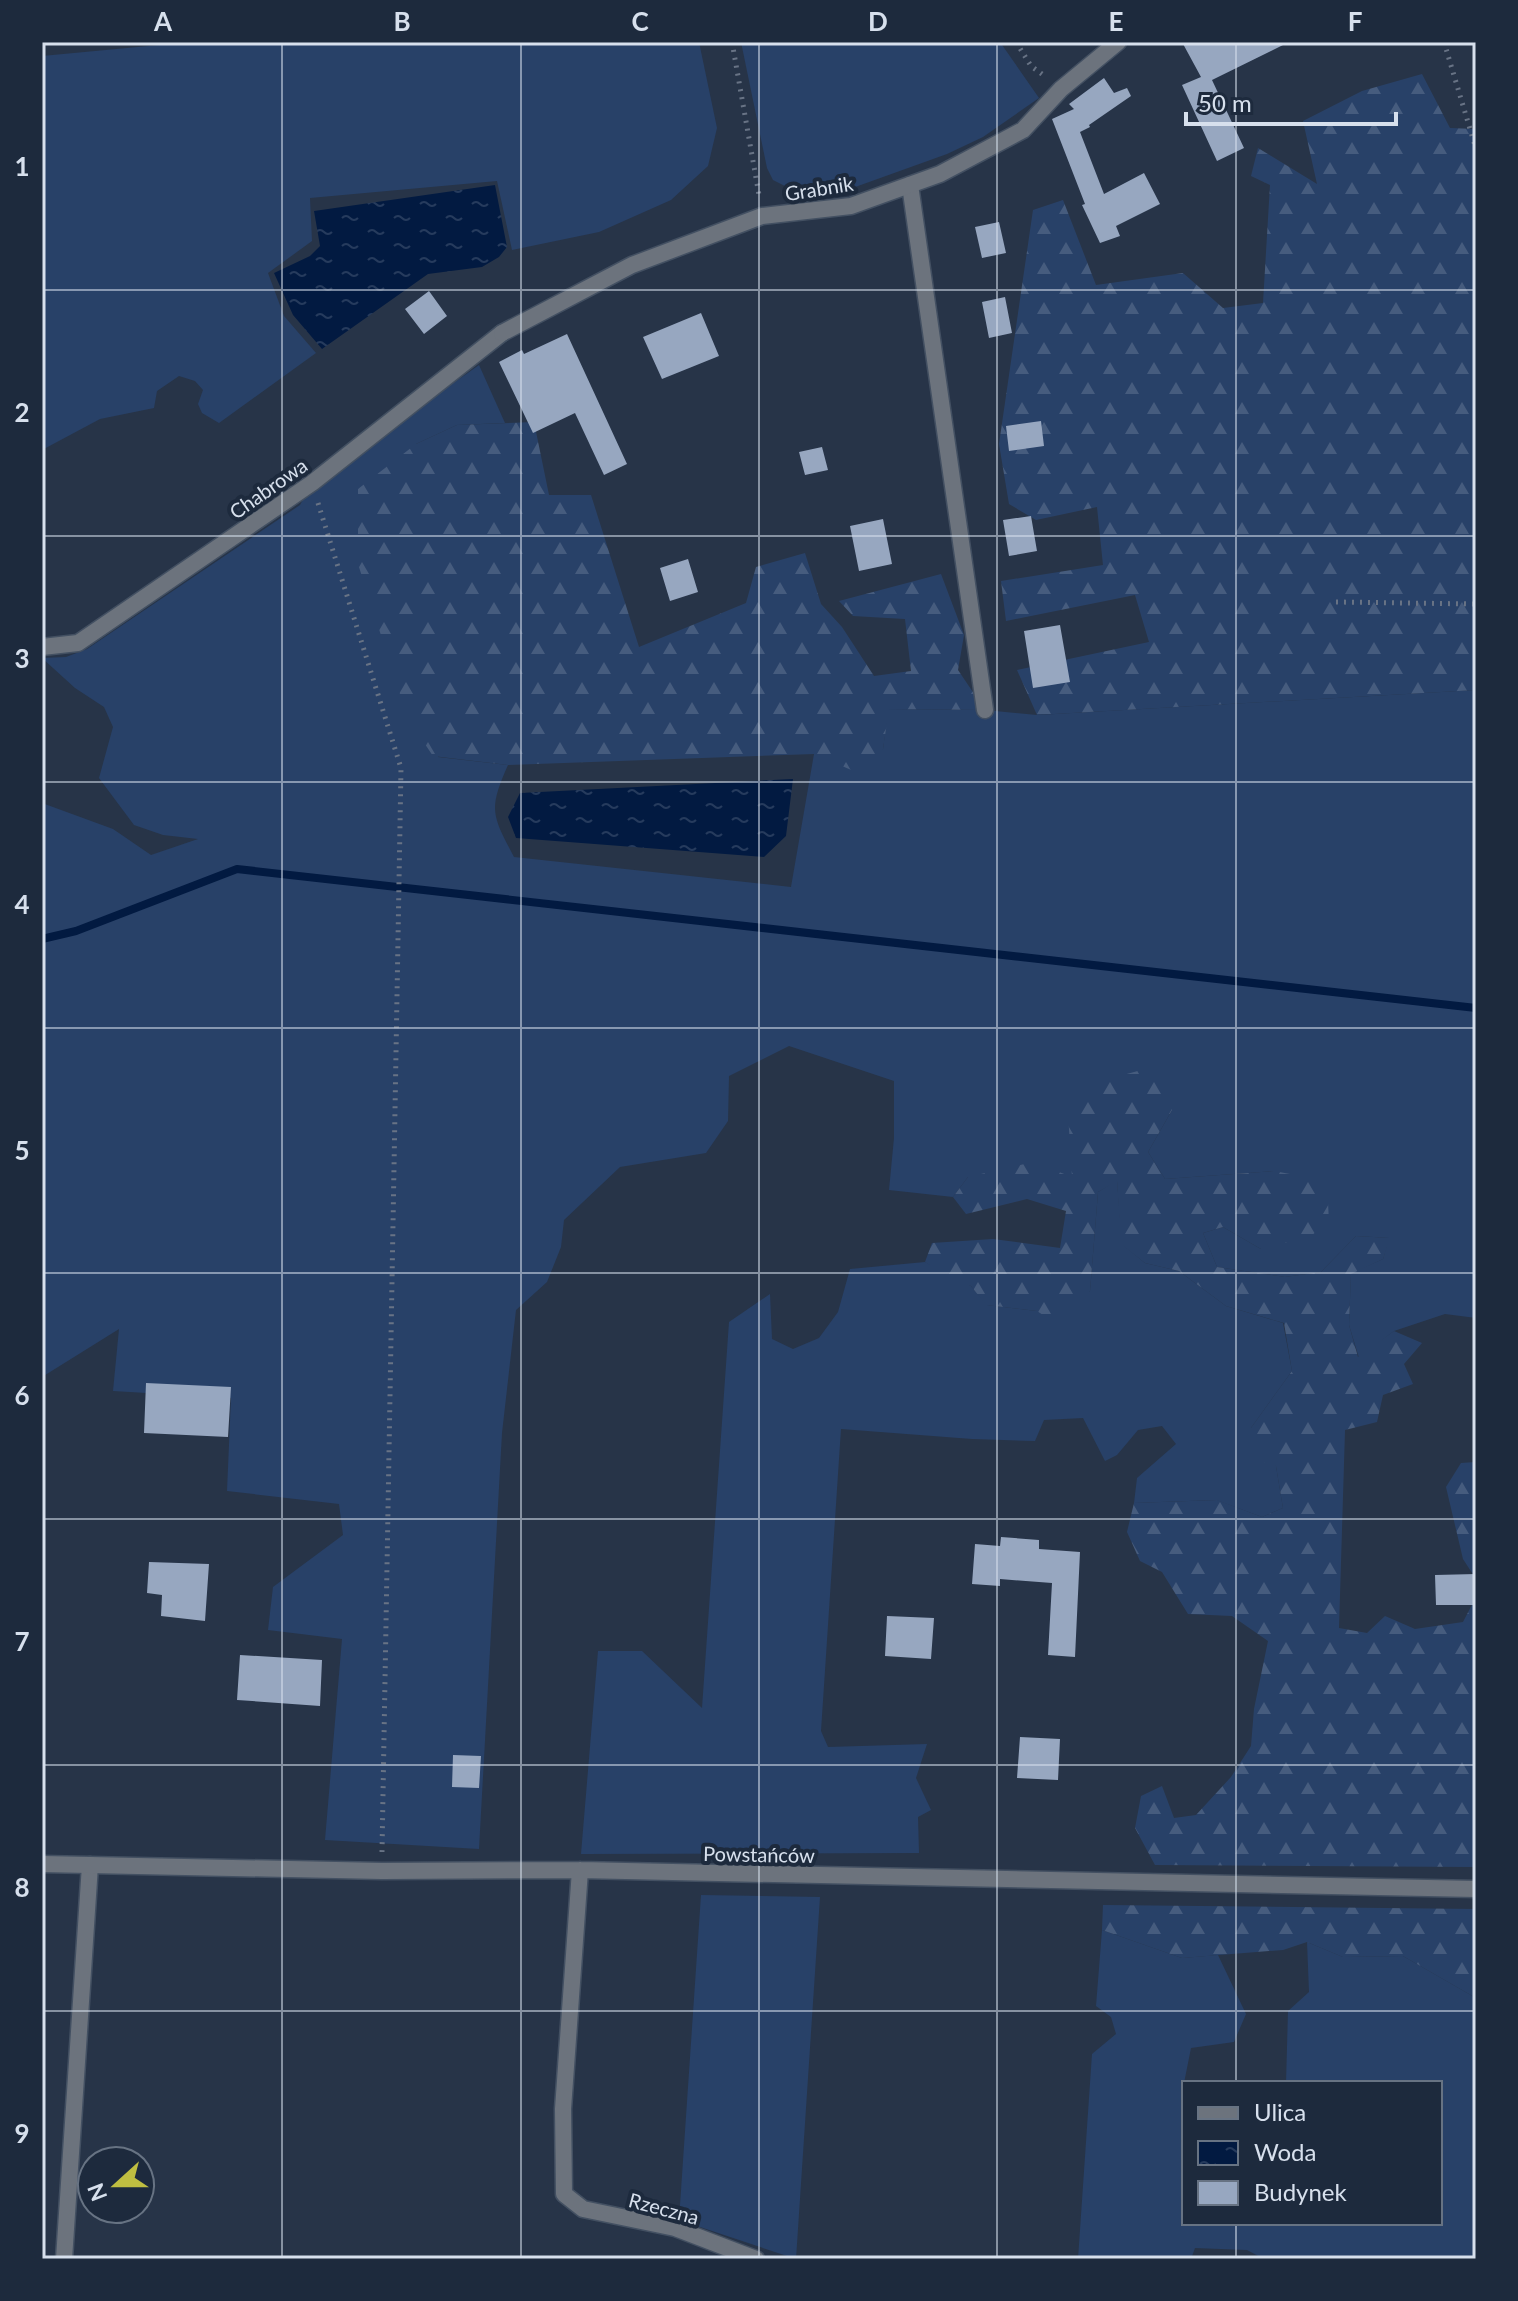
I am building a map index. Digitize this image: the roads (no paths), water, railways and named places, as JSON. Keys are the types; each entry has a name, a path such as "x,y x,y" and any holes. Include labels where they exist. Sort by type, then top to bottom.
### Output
{"street":[{"name":"Grabnik","path":"502,333 632,265 762,216 851,206 940,174 1023,130 1061,89 1118,42"},
{"path":"910,185 985,710"},
{"name":"Chabrowa","path":"42,647 78,643 312,483 502,333"},
{"name":"Powstańców","path":"42,1864 382,1871 580,1870 1476,1889"},
{"path":"64,2259 90,1865"},
{"name":"Rzeczna","path":"580,1870 563,2109 564,2194 583,2209 675,2228 756,2259"}],"water":[{"path":"495,185 507,247 499,257 482,267 428,274 322,349 293,315 274,273 310,256 320,246 314,211"},
{"path":"793,779 786,836 764,857 516,838 508,817 520,793"}],"waterway":[{"path":"42,939 76,931 237,869 1476,1008"}]}
